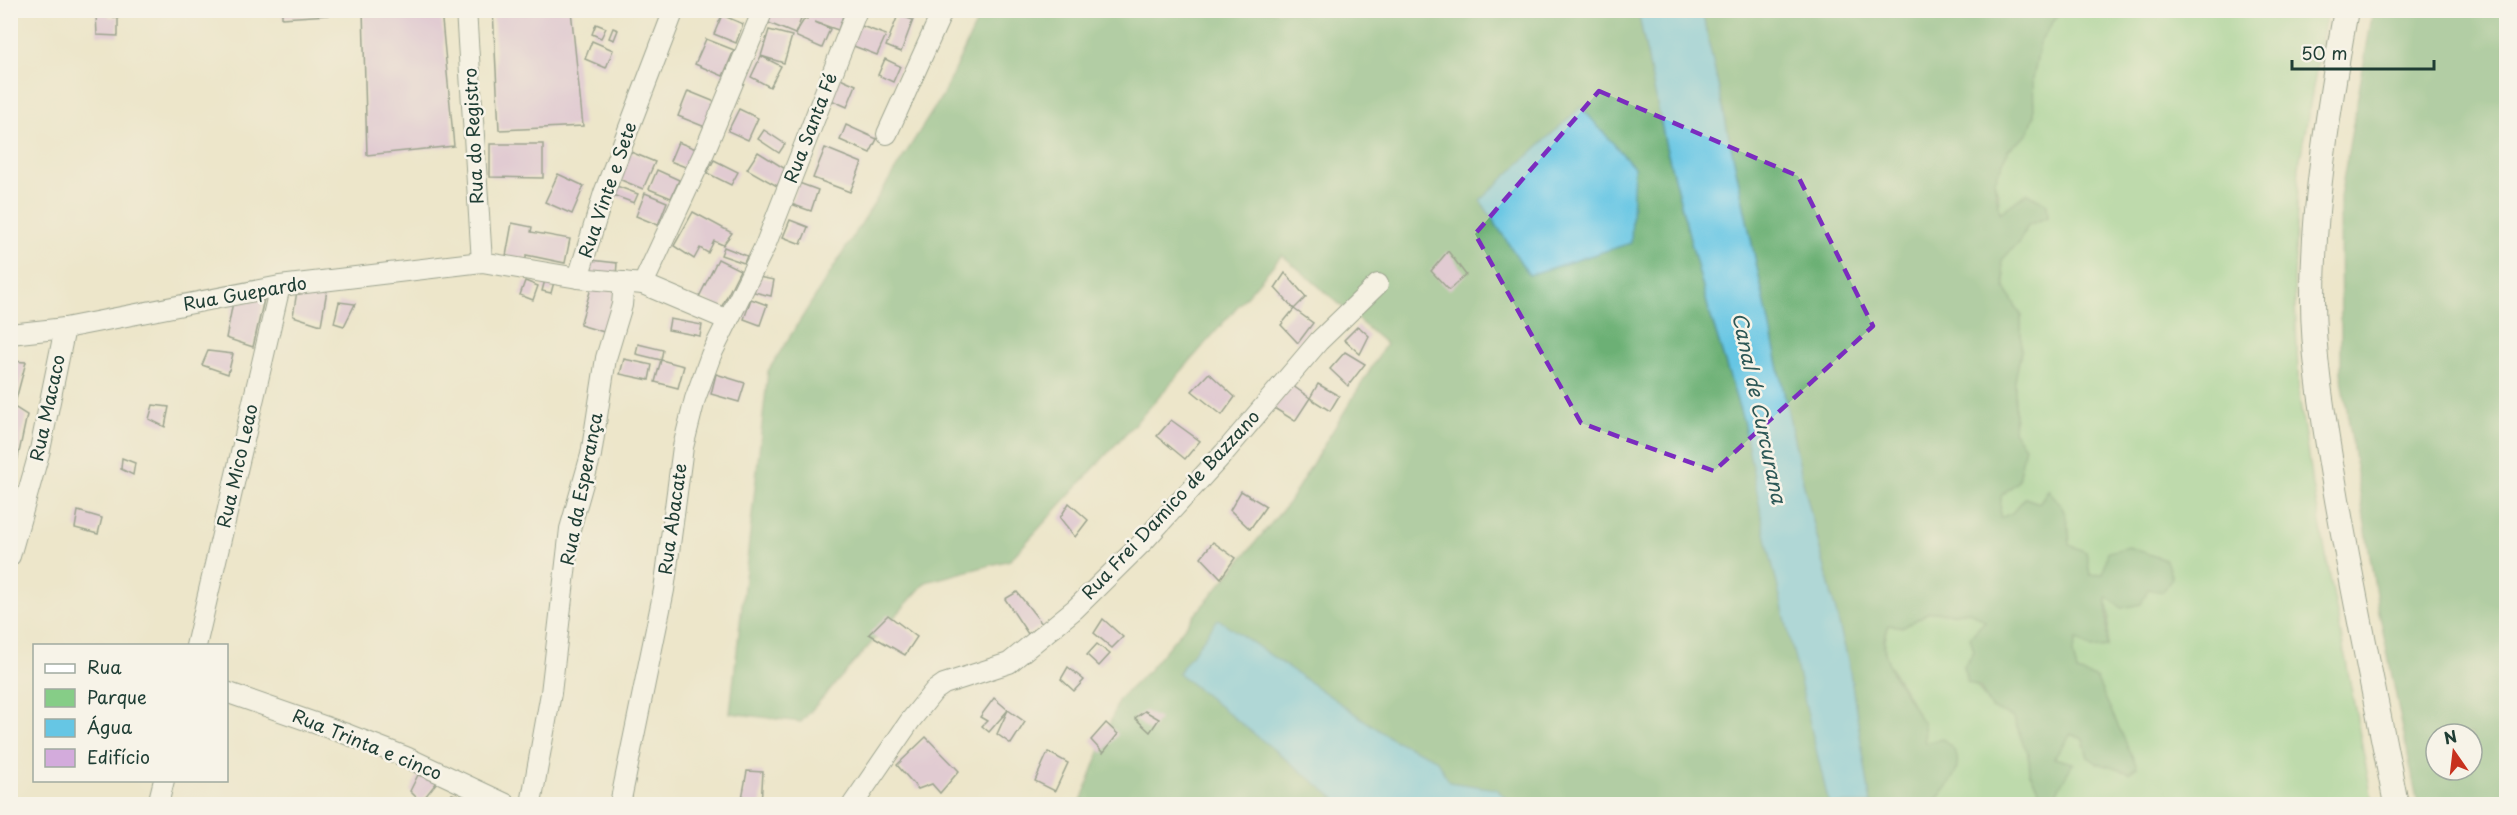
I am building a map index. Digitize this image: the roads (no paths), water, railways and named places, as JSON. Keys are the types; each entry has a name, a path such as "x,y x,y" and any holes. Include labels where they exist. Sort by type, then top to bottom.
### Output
{"main road":[{"path":"2346,10 2328,110 2316,224 2313,300 2317,382 2342,527 2396,804"}],"street":[{"name":"Rua do Registro","path":"466,10 482,262"},
{"name":"Rua Vinte e Sete","path":"482,262 578,278 604,193 674,10"},
{"name":"Rua da Esperança","path":"531,804 551,693 570,530 591,455 606,358 620,315 634,283 703,155 763,10"},
{"name":"Rua Santa Fé","path":"765,246 857,10"},
{"path":"887,134 943,10"},
{"name":"Rua Abacate","path":"620,804 664,590 683,447 695,399 711,355 765,246"},
{"name":"Rua Guepardo","path":"10,334 65,328 280,286 482,262"},
{"path":"578,278 634,283 728,320"},
{"name":"Rua Frei Damico de Bazzano","path":"853,804 910,721 934,691 945,684 1009,663 1074,609 1143,542 1224,453 1319,341 1378,284"},
{"name":"Rua Mico Leao","path":"196,644 280,286"},
{"name":"Rua Macaco","path":"10,556 40,450 65,328"},
{"name":"Rua Trinta e cinco","path":"228,693 406,757 506,804"},
{"path":"158,804 164,782"}],"water":[{"name":"Canal de Curcurana","path":"1638,11 1702,11 1804,486 1848,660 1871,804 1829,804 1765,533 1743,420 1709,311 1666,147"},
{"path":"1581,107 1634,167 1631,243 1529,275 1480,200"},
{"path":"1218,619 1392,739 1436,759 1449,782 1496,789 1513,804 1342,804 1178,673"}]}
